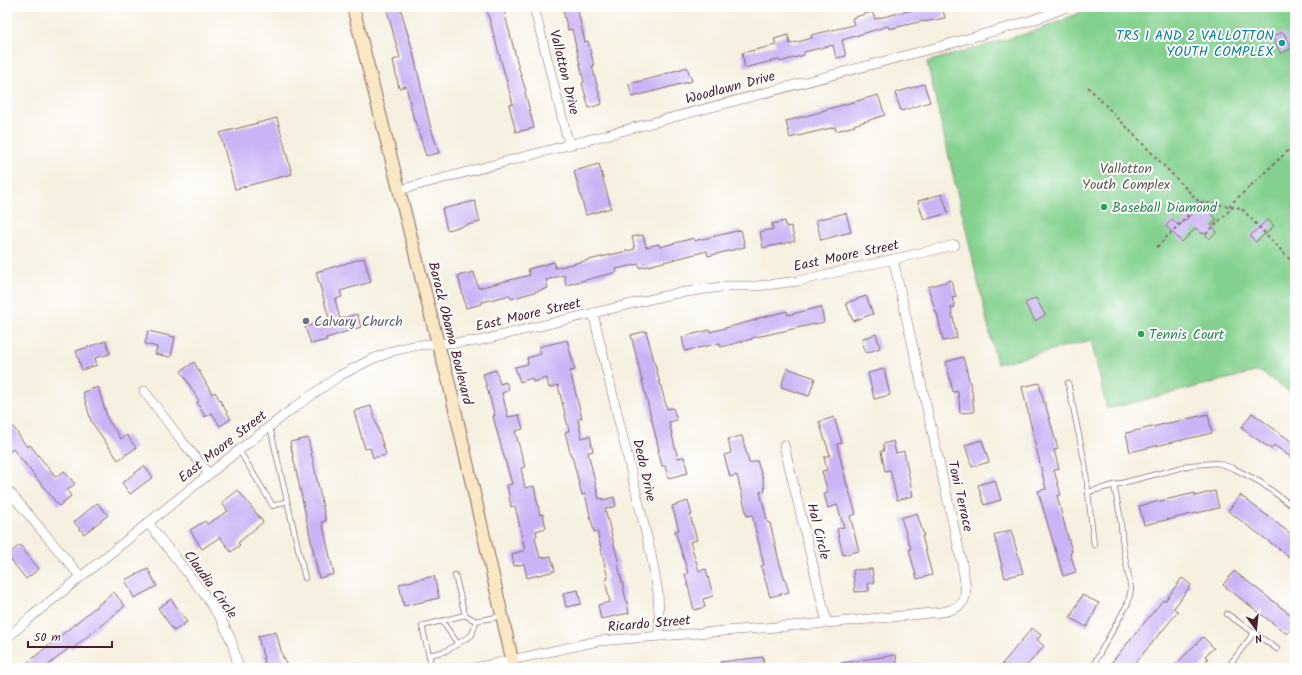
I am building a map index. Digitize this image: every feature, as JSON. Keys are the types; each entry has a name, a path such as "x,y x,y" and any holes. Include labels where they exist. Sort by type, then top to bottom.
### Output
{"main road":[{"name":"Barack Obama Boulevard","path":"352,7 448,379 513,664"}],"street":[{"name":"Vallotton Drive","path":"534,7 569,145"},
{"name":"Woodlawn Drive","path":"399,190 963,40 1033,20 1067,7"},
{"name":"East Moore Street","path":"7,638 32,616 239,450 319,390 357,366 396,350 418,345 478,341 672,294 728,286 757,286 798,281 955,245"},
{"name":"Toni Terrace","path":"827,623 942,612 952,610 962,604 966,596 962,563 893,259"},
{"name":"Dedo Drive","path":"593,313 651,554 658,593 660,636"},
{"path":"144,391 182,442 209,474"},
{"name":"Hal Circle","path":"784,445 827,623"},
{"path":"7,489 81,577"},
{"name":"Claudia Circle","path":"148,523 204,594 221,619 231,640 239,668"},
{"name":"Ricardo Street","path":"475,668 513,664 598,641 827,623"}],"lane":[{"path":"1068,383 1085,464 1094,545"},
{"path":"270,426 305,578"},
{"path":"239,450 273,506 287,501"},
{"path":"1088,492 1192,465 1217,464 1233,468 1260,482 1295,508"},
{"path":"1094,668 1096,660 1128,603 1131,589 1114,485"},
{"path":"455,575 465,615"},
{"path":"1227,614 1277,649"},
{"path":"432,668 422,626 465,615 476,621 502,616"},
{"path":"442,621 458,644"},
{"path":"429,655 446,651 472,635 476,621"},
{"path":"1227,668 1254,633"}],"path":[{"path":"1288,7 1295,20"},
{"path":"1088,87 1198,202 1240,208 1295,265"},
{"path":"1229,206 1295,144"},
{"path":"1157,247 1201,202"},
{"path":"1206,234 1233,207"}],"green space":[{"name":"Vallotton Youth Complex","path":"1093,7 1295,7 1295,395 1259,371 1107,409 1091,340 997,364 927,62 1028,33"}],"building":[{"path":"386,7 400,7 413,52 430,125 439,153 426,156 414,121 406,86 399,88 393,60 400,58"},
{"path":"486,7 503,7 526,91 534,128 516,132 509,105 513,104"},
{"path":"577,7 585,42 588,41 594,66 592,66 602,104 589,108 582,83 584,82 572,29 568,30 563,11"},
{"path":"924,7 942,7 945,18 923,21 889,29 888,26 842,40 846,56 836,58 833,45 804,52 804,55 780,62 779,59 745,68 742,53 776,45 774,39 788,35 790,44 812,38 811,35 854,25 852,18 872,12 875,19"},
{"name":"TRS 1 AND 2 VALLOTTON YOUTH COMPLEX","path":"1283,32 1292,48 1281,54 1272,37"},
{"path":"687,67 692,81 632,97 629,84 661,76"},
{"path":"924,84 930,102 901,111 895,93"},
{"path":"878,95 885,115 836,131 835,127 790,138 786,121"},
{"path":"277,118 292,174 235,189 220,133"},
{"path":"599,164 611,208 586,215 574,171"},
{"path":"942,194 948,213 924,220 918,201"},
{"path":"475,201 480,222 447,230 442,209"},
{"path":"1202,204 1217,220 1211,225 1217,232 1209,239 1203,232 1202,234 1196,228 1182,242 1166,226 1172,219 1179,226"},
{"path":"846,213 851,232 821,240 816,220"},
{"path":"1268,219 1274,226 1256,242 1250,236"},
{"path":"785,221 786,227 791,226 795,241 763,248 760,232 773,229 772,224"},
{"path":"741,230 745,247 708,256 707,251 640,268 639,264 616,269 617,272 566,285 564,275 546,280 548,288 511,299 510,295 482,302 482,304 466,308 458,276 474,272 478,288 530,275 528,269 554,262 555,268 635,249 632,237 643,235 646,247 659,244 660,247 694,238 694,241"},
{"path":"364,258 371,282 340,291 342,297 335,299 340,319 357,314 361,327 326,338 327,340 311,344 305,327 328,320 329,318 316,272"},
{"path":"951,280 956,297 952,298 955,307 951,308 957,338 943,341 937,313 928,287"},
{"path":"866,296 873,314 853,321 846,303"},
{"path":"1036,298 1045,315 1035,321 1025,303"},
{"path":"821,307 824,322 752,338 721,347 720,343 685,351 682,337 710,330 710,332 787,311 788,315"},
{"path":"148,331 175,337 171,357 155,354 157,347 145,344"},
{"path":"646,331 667,409 673,408 677,420 669,422 678,458 684,457 688,473 668,478 665,466 662,466 631,335"},
{"path":"876,334 880,348 866,353 861,339"},
{"path":"567,340 575,370 570,371 582,418 578,419 582,438 590,436 593,451 588,452 599,499 602,498 603,500 614,497 616,506 605,509 619,564 629,613 601,619 598,605 610,602 605,580 608,579 597,531 594,532 585,494 582,495 571,456 565,432 569,431 558,385 549,388 547,378 533,382 532,378 520,382 515,367 528,364 527,358 541,354 539,347"},
{"path":"106,341 110,354 95,358 97,365 82,370 76,351"},
{"path":"963,357 972,391 974,412 960,413 958,391 953,392 946,362"},
{"path":"194,362 212,394 215,392 231,419 220,426 212,413 205,417 197,402 199,401 181,371"},
{"path":"787,368 815,378 809,396 781,387"},
{"path":"884,369 890,395 874,399 868,373"},
{"path":"496,370 500,384 506,382 509,390 502,393 508,417 519,415 523,429 515,431 525,467 521,468 525,488 534,486 540,515 543,514 546,528 536,531 537,536 535,537 540,558 551,556 555,571 527,578 524,564 514,566 512,554 525,550 515,506 511,507 507,485 512,484 483,374"},
{"path":"1039,383 1058,449 1054,450 1059,469 1054,470 1061,495 1057,496 1072,552 1070,553 1076,572 1063,576 1038,491 1046,489 1022,387"},
{"path":"98,387 108,420 121,439 127,435 136,448 118,460 91,421 83,392"},
{"path":"371,406 386,455 373,458 370,448 365,449 354,411"},
{"path":"1252,413 1295,444 1295,460 1274,445 1271,449 1241,428"},
{"path":"1208,414 1212,433 1130,452 1126,433"},
{"path":"834,417 842,443 837,444 856,514 850,516 859,551 843,555 837,529 844,527 837,505 828,508 824,494 828,493 822,471 827,470 824,457 830,455 819,422"},
{"path":"7,418 27,447 30,445 56,477 64,471 75,484 67,490 71,496 59,506 13,449 7,453"},
{"path":"742,436 749,463 757,461 763,479 765,491 760,492 789,592 770,597 761,566 764,565 752,515 747,516 737,475 730,477 724,455 731,453 728,439"},
{"path":"308,438 326,521 322,522 334,574 319,578 290,442"},
{"path":"982,440 989,462 972,467 965,445"},
{"path":"893,441 896,453 904,451 913,496 897,500 890,470 885,471 881,451 884,451 883,444"},
{"path":"144,466 153,477 130,494 122,483"},
{"path":"995,480 1001,500 984,505 978,485"},
{"path":"238,490 263,522 238,543 240,545 231,552 220,537 202,549 190,530 205,521 207,524 228,511 222,503"},
{"path":"1215,491 1219,508 1144,525 1139,506 1195,493 1195,496"},
{"path":"1240,495 1295,537 1295,561 1228,511"},
{"path":"688,501 697,540 690,542 699,571 706,569 713,596 703,599 705,607 694,610 685,574 688,573 675,531 679,530 672,506"},
{"path":"97,503 108,515 84,534 74,522"},
{"path":"917,513 924,536 922,536 932,575 917,579 909,550 911,549 901,518"},
{"path":"1011,530 1023,573 1005,578 994,535"},
{"path":"20,545 39,569 26,579 7,555"},
{"path":"148,569 157,586 134,598 125,580"},
{"path":"872,569 874,583 868,583 869,591 855,592 853,570"},
{"path":"1234,571 1295,618 1295,624 1287,634 1223,585"},
{"path":"434,576 439,598 404,606 399,584"},
{"path":"1182,578 1191,585 1174,608 1178,612 1131,668 1107,668 1163,600 1165,601"},
{"path":"578,590 581,604 566,607 563,593"},
{"path":"114,592 125,606 72,649 70,647 45,668 21,668"},
{"path":"1082,595 1099,603 1087,627 1070,618"},
{"path":"171,599 187,622 174,631 158,608"},
{"path":"1032,628 1041,635 1037,640 1044,646 1025,668 1007,668 1002,664"},
{"path":"276,632 287,668 266,668 258,636"},
{"path":"1203,637 1214,648 1205,656 1208,659 1199,668 1172,668"},
{"path":"896,655 897,668 842,668 841,663"},
{"path":"763,657 764,668 720,668 720,662"}],"place":[{"name":"TRS 1 AND 2 VALLOTTON YOUTH COMPLEX","path":"1282,43"},
{"name":"Baseball Diamond","path":"1104,207"},
{"name":"Calvary Church","path":"306,321"},
{"name":"Tennis Court","path":"1141,334"}]}
